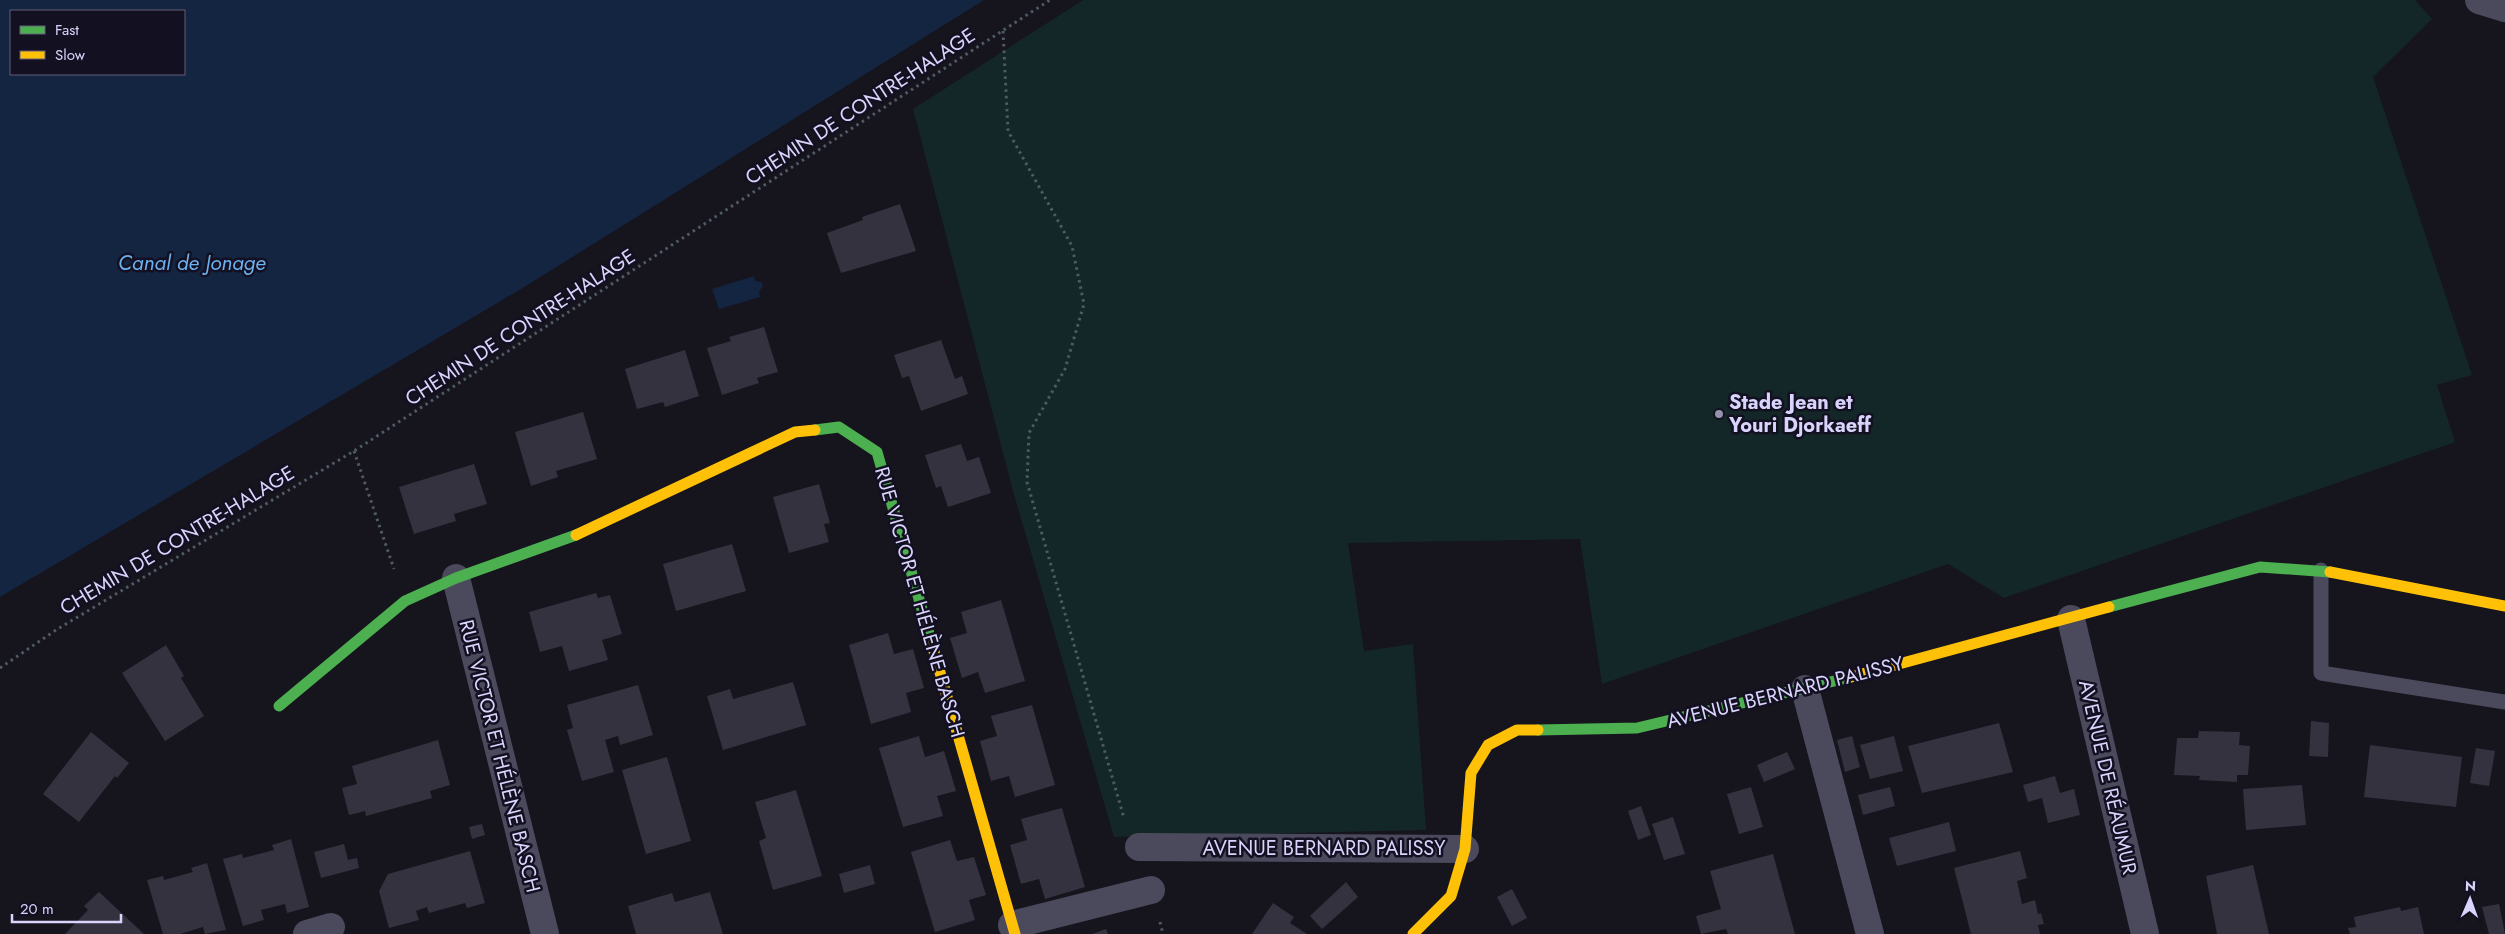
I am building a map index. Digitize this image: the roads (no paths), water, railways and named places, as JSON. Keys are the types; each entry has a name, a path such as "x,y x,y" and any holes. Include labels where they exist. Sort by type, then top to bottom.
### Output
{"street":[{"path":"2479,0 2505,8"},
{"name":"RUE VICTOR ET HÉLÈNE BASCH","path":"279,706 405,601 456,578 561,542 795,432 839,427 877,452 1013,930"},
{"name":"AVENUE BERNARD PALISSY","path":"1139,847 1465,850 1471,773 1488,745 1516,730 1637,728 1805,689 2071,620 2260,567 2321,570 2505,606"},
{"name":"RUE VICTOR ET HÉLÈNE BASCH","path":"456,578 545,934"},
{"name":"AVENUE DE RÉAUMUR","path":"2071,620 2145,934"},
{"path":"1805,689 1870,934"},
{"path":"1413,934 1451,896 1465,850"},
{"path":"1013,930 1151,890"}],"lane":[{"path":"2321,570 2321,673 2505,702"}],"water":[{"name":"Canal de Jonage","path":"0,0 984,0 526,286 0,597"},
{"path":"754,276 755,281 761,282 763,286 759,292 760,297 719,309 712,289"}],"place":[{"name":"Stade Jean et Youri Djorkaeff","path":"1719,414"}]}
